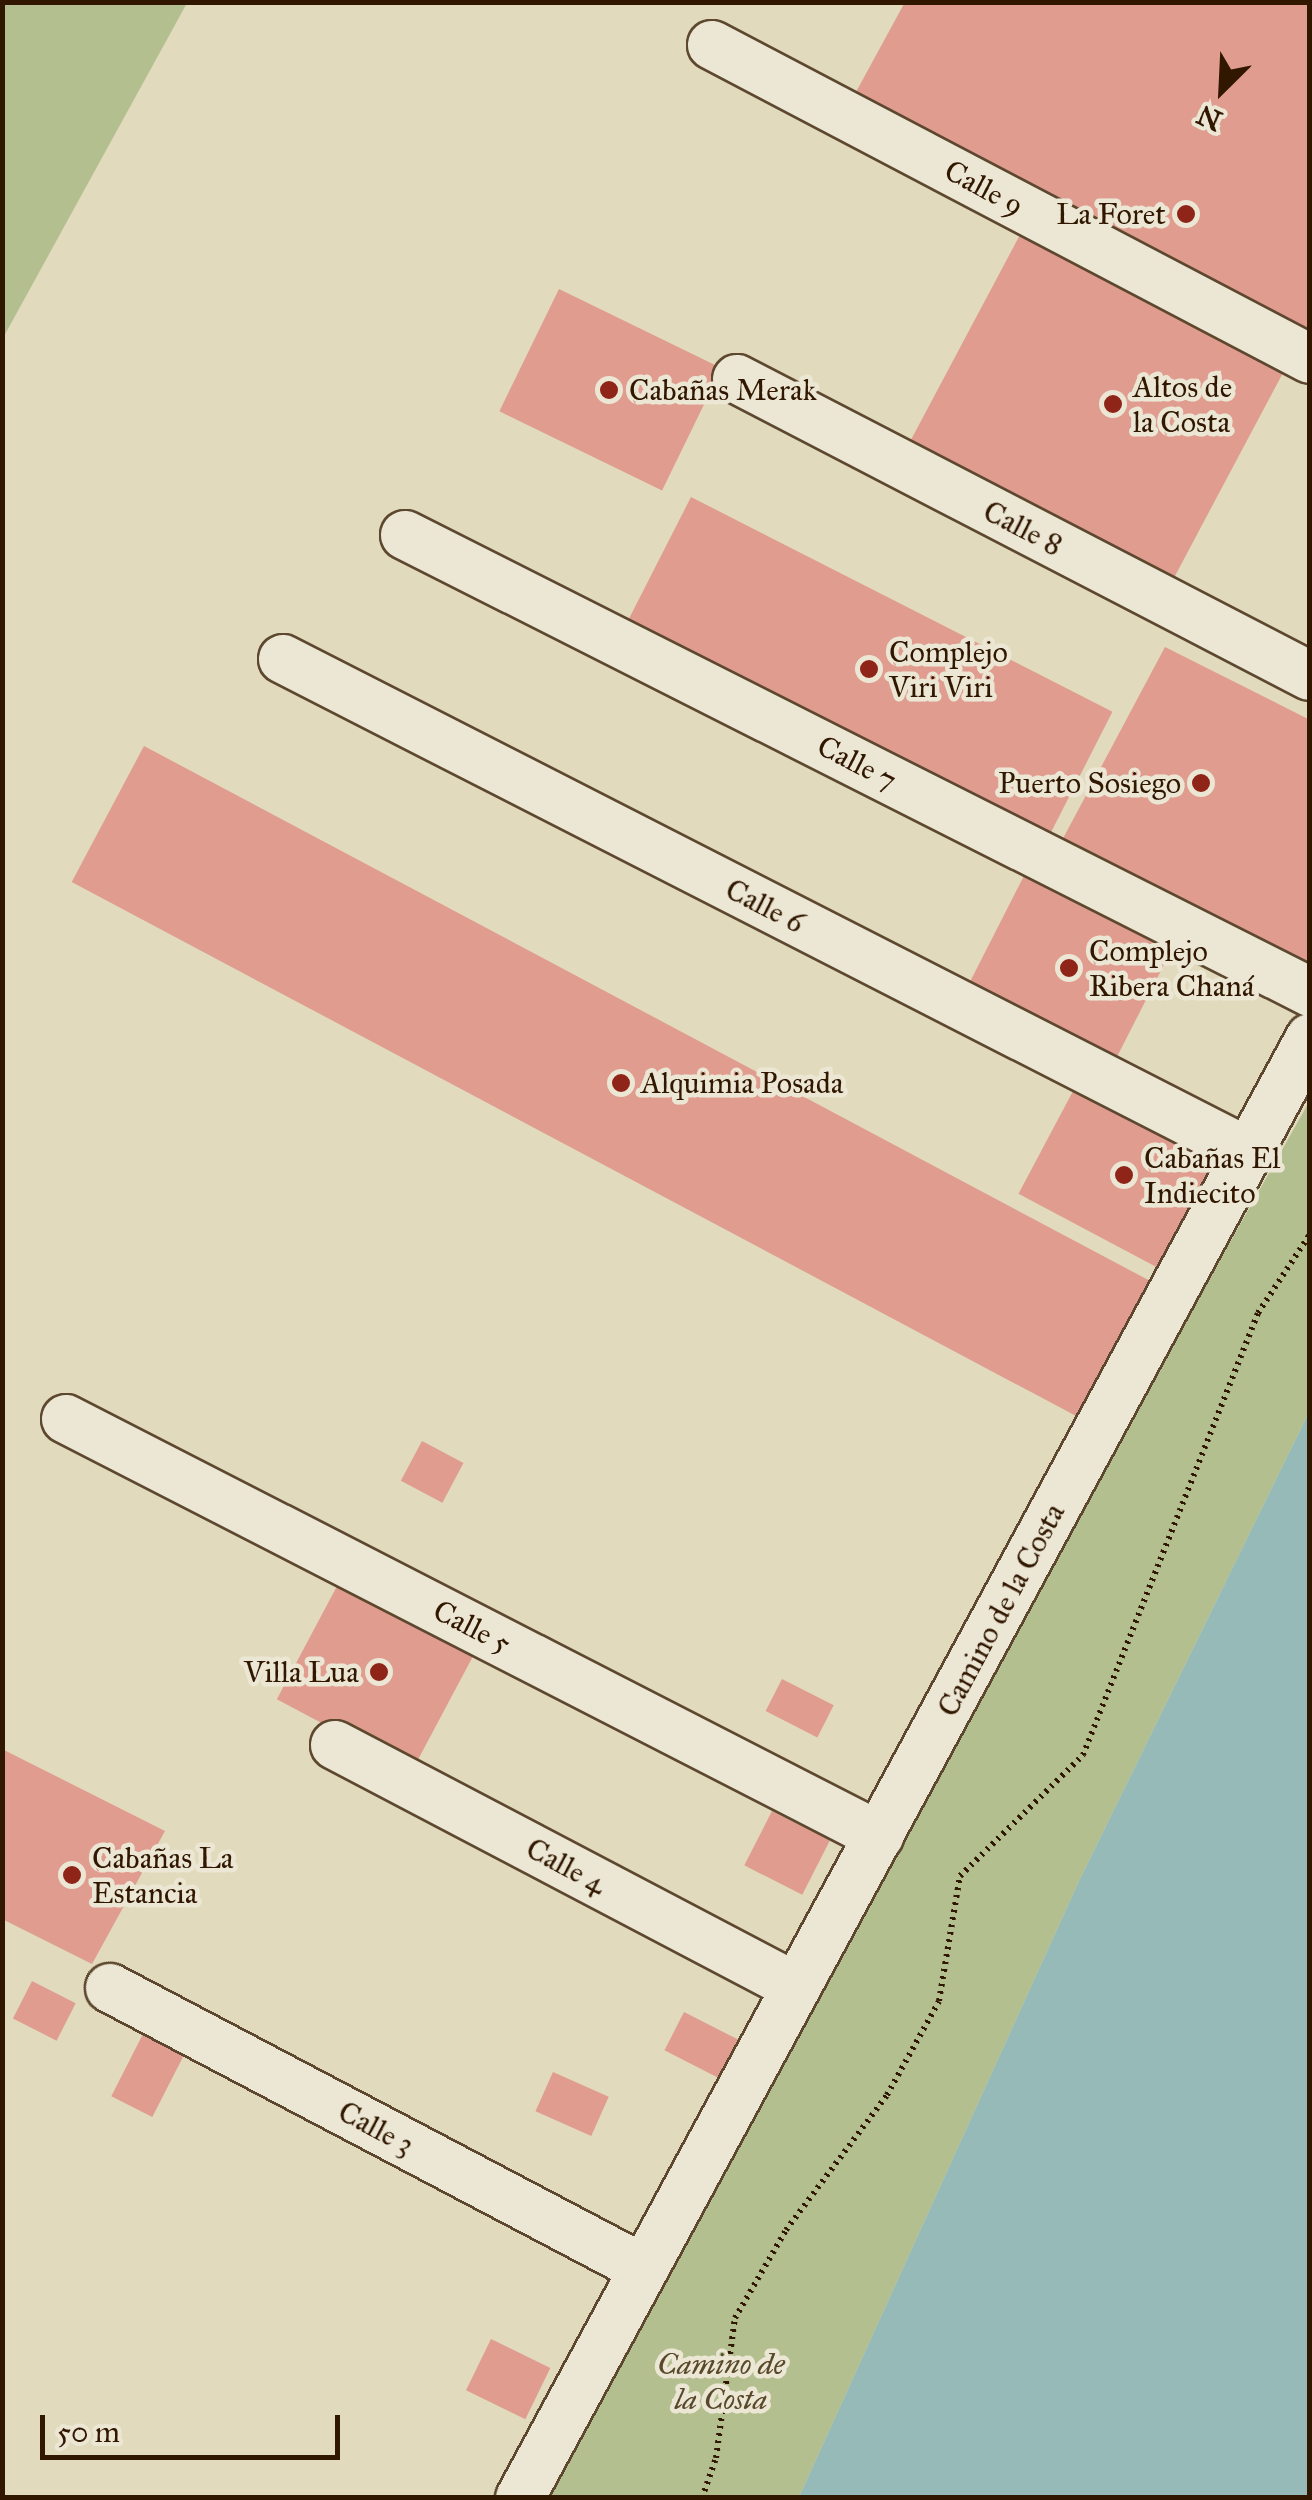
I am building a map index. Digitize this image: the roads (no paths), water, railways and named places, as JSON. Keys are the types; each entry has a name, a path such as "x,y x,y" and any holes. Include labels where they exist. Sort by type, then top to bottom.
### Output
{"street":[{"name":"Calle 9","path":"712,46 1310,360"},
{"name":"Calle 8","path":"737,380 1310,676"},
{"name":"Calle 7","path":"405,535 1310,992"},
{"name":"Calle 6","path":"284,659 1248,1152"},
{"name":"Camino de la Costa","path":"520,2498 1310,1038"},
{"name":"Calle 5","path":"66,1419 879,1836"},
{"name":"Calle 4","path":"335,1746 796,1987"},
{"name":"Calle 3","path":"110,1988 642,2268"}],"water":[{"path":"1309,1412 1309,2497 799,2497 1079,1881"}],"place":[{"name":"La Foret","path":"1186,214"},
{"name":"Cabañas Merak","path":"609,390"},
{"name":"Altos de la Costa","path":"1113,404"},
{"name":"Complejo Viri Viri","path":"869,669"},
{"name":"Puerto Sosiego","path":"1201,783"},
{"name":"Complejo Ribera Chaná","path":"1069,968"},
{"name":"Alquimia Posada","path":"621,1083"},
{"name":"Cabañas El Indiecito","path":"1124,1175"},
{"name":"Villa Lua","path":"379,1672"},
{"name":"Cabañas La Estancia","path":"72,1875"}]}
